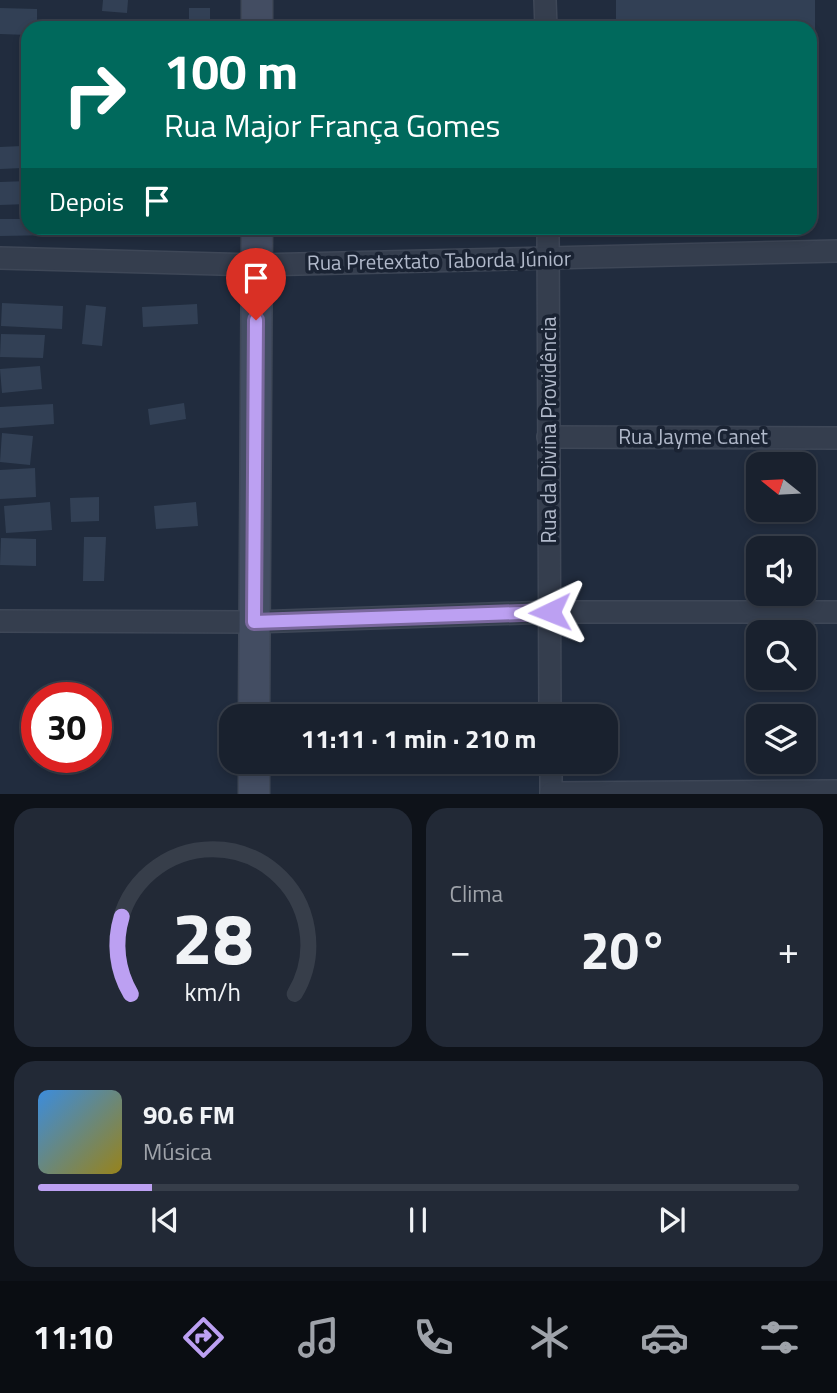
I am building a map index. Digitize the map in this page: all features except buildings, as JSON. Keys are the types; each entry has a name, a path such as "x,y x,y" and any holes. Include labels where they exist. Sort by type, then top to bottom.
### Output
{"main road":[{"path":"257,0 257,21"},
{"path":"254,704 257,235"},
{"path":"254,774 254,794"}],"street":[{"path":"545,0 546,21"},
{"name":"Rua da Divina Providência","path":"548,235 550,704"},
{"name":"Rua Pretextato Taborda Júnior","path":"0,258 257,265 837,251"},
{"name":"Rua Jayme Canet","path":"548,437 837,438"},
{"path":"0,621 254,622 550,612 837,612"},
{"path":"551,774 551,794 837,791"}],"route":[{"path":"256,320 254,622 550,612"}]}
